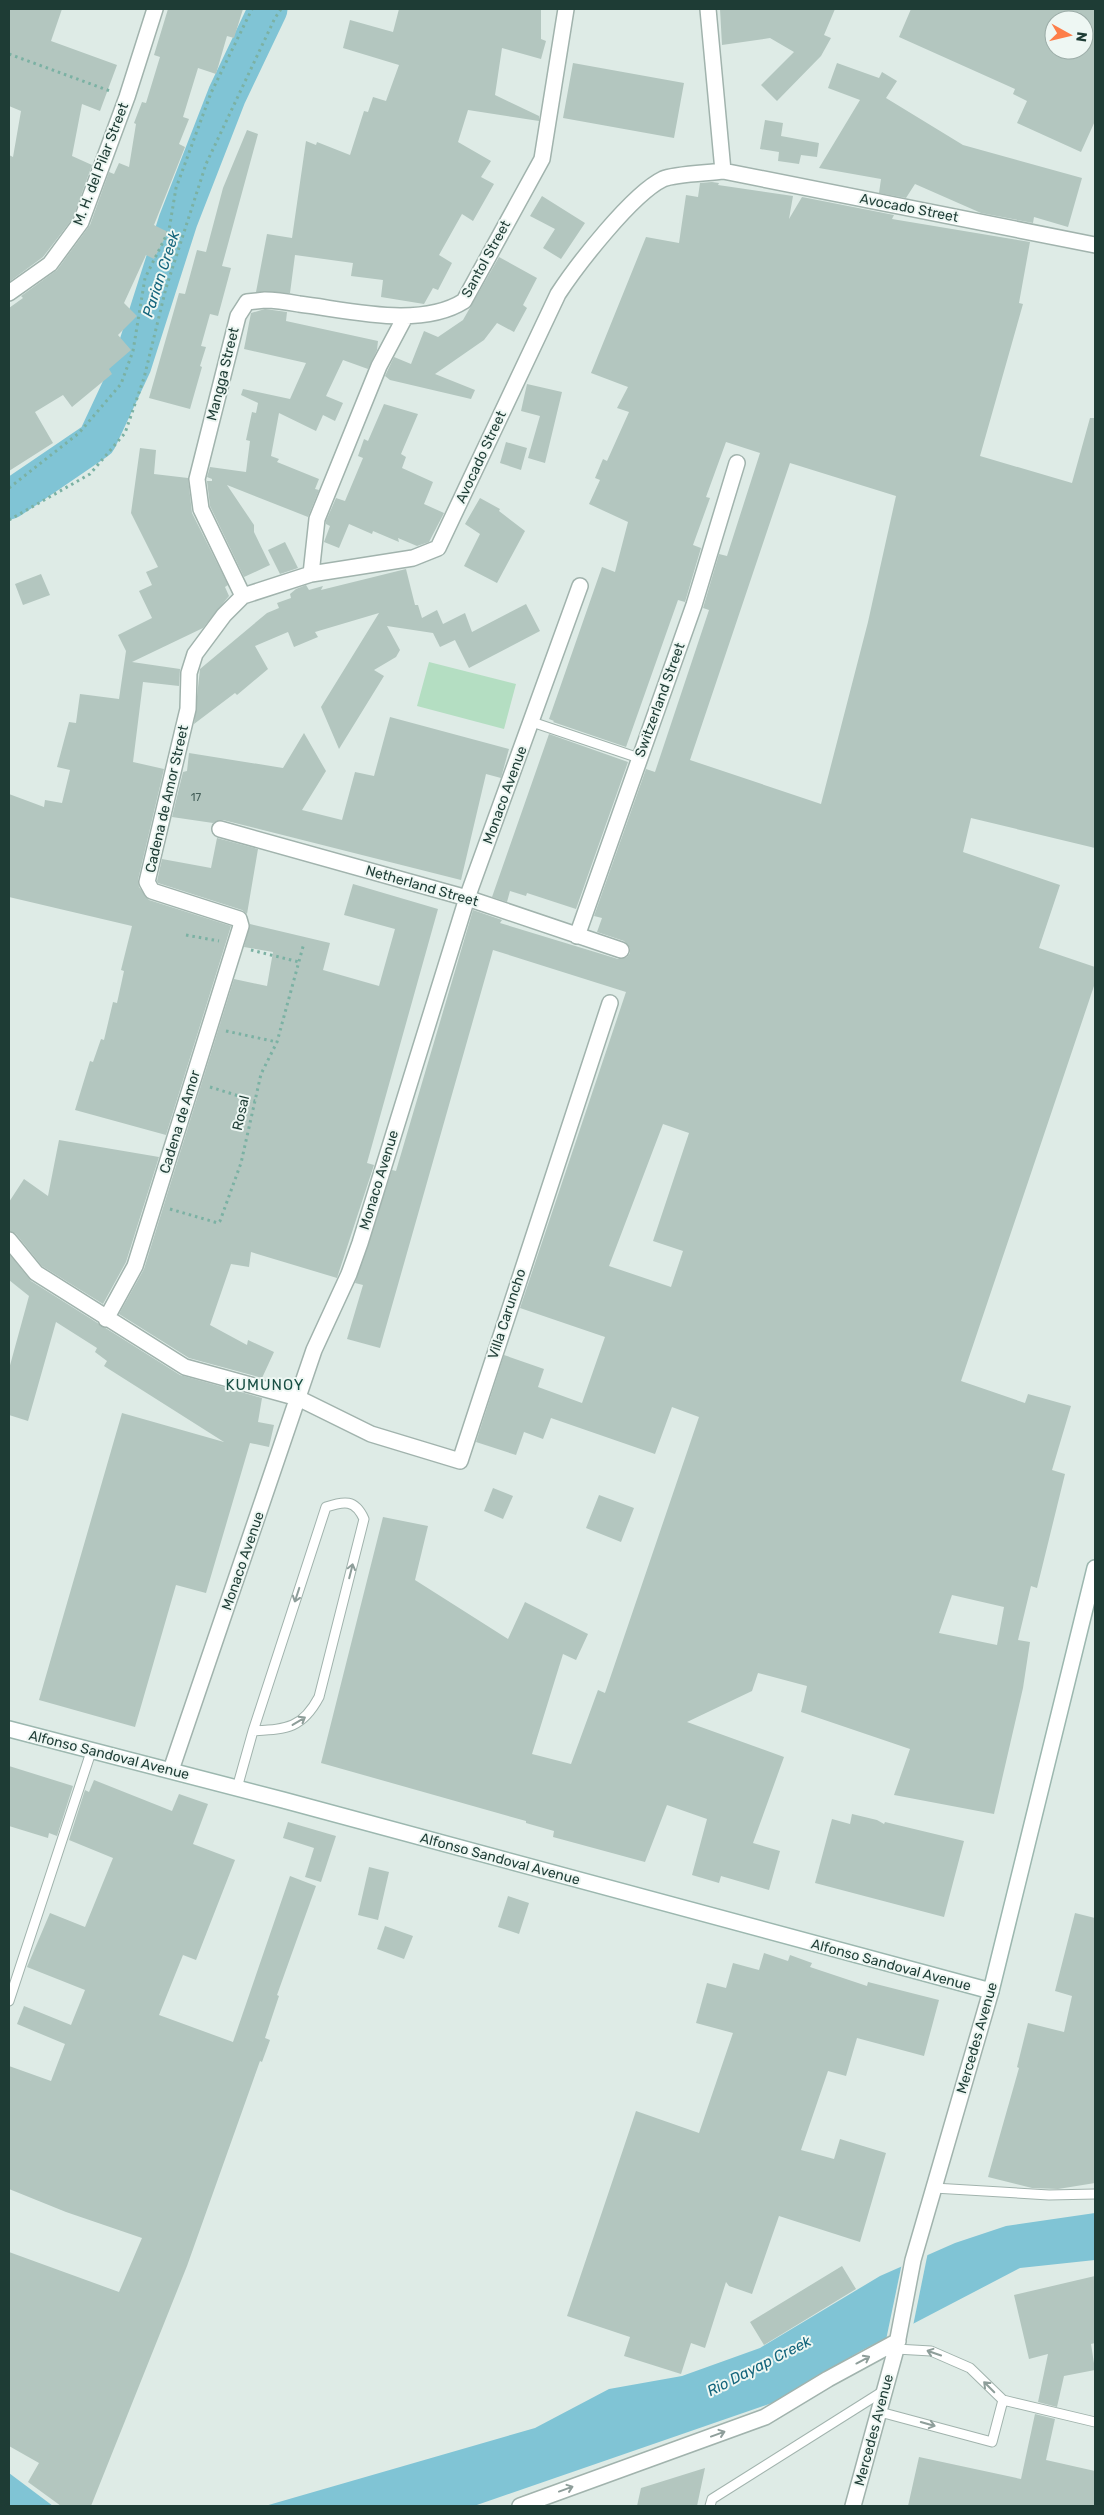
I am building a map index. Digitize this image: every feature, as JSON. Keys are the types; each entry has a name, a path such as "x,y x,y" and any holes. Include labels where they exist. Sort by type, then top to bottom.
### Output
{"street":[{"name":"M. H. del Pilar Street","path":"9,293 50,264 81,222 127,97 155,9"},
{"name":"Santol Street","path":"405,316 436,314 451,309 464,301 542,159 566,9"},
{"path":"708,9 723,171"},
{"name":"Avocado Street","path":"243,596 311,574 413,558 438,548 558,294 574,269 618,219 647,190 664,178 723,171 1095,245"},
{"name":"Mangga Street","path":"243,596 201,509 197,479 238,316 247,302 270,300 405,316"},
{"path":"311,574 317,519 378,366 405,316"},
{"name":"Switzerland Street","path":"577,936 694,605 737,463"},
{"name":"Monaco Avenue","path":"171,1770 314,1350 349,1274 360,1243 466,898 532,722 580,586"},
{"name":"Cadena de Amor Street","path":"240,920 157,894 148,886 150,868 188,708 189,673 195,654 207,636 243,596"},
{"name":"Netherland Street","path":"220,829 466,898 621,950"},
{"name":"Cadena de Amor","path":"106,1318 135,1266 240,926 240,920"},
{"name":"Villa Caruncho","path":"298,1398 371,1434 460,1461 610,1002"},
{"path":"9,1240 36,1273 185,1367 298,1398"},
{"name":"Mercedes Avenue","path":"853,2506 886,2389 913,2260 990,1991 1045,1780 1095,1568"},
{"name":"Alfonso Sandoval Avenue","path":"9,1729 171,1770 990,1991"},
{"path":"520,2506 765,2417 828,2379 897,2343"}],"lane":[{"path":"532,722 639,758"},
{"path":"238,1788 252,1730 326,1507 339,1503 352,1504 359,1508 364,1519 319,1697 311,1713 300,1723 282,1729 252,1730"},
{"path":"9,2001 92,1749"},
{"path":"934,2188 1049,2195 1095,2194"},
{"path":"897,2343 930,2351 970,2368 1002,2400 1095,2422"},
{"path":"710,2506 712,2499 886,2389"},
{"path":"880,2412 992,2442 1002,2400"}],"path":[{"path":"9,488 79,433 121,384 133,351 145,278 169,230 176,188 211,93 252,9"},
{"path":"9,520 90,474 125,433 144,378 166,288 206,164 281,9"},
{"path":"9,54 127,97"},
{"name":"Rosal","path":"154,1204 218,1224 241,1163 261,1074 277,1042 304,943"},
{"path":"209,1028 277,1042"},
{"path":"192,1082 255,1100"}],"green space":[{"path":"429,662 516,684 504,729 417,706"}],"water":[{"name":"Rio Dayap Creek","path":"1095,2213 1095,2260 1020,2268 859,2352 772,2403 474,2506 265,2506 535,2428 609,2389 682,2376 760,2348 880,2276 955,2243 1006,2226"},
{"path":"9,2473 53,2506 9,2506"}],"pier":[{"path":"928,2252 913,2326 886,2340 902,2263"}],"building":[{"path":"9,9 62,9 51,41 117,65 100,111 82,104 72,156 92,165 73,218 43,257 9,282 9,155 13,157 21,111 9,106"},
{"path":"168,9 243,9 234,38 227,36 216,74 198,68 183,117 189,119 179,144 185,147 154,225 168,232 154,259 146,255 124,303 137,316 118,335 131,350 109,369 112,374 72,407 63,395 35,412 53,443 9,471 9,308 23,298 21,296 57,270 90,225 109,172 114,174 119,163 129,167 136,124 134,123 142,102 146,103 160,57 154,55"},
{"path":"399,9 541,9 541,39 546,41 541,59 502,48 495,95 539,116 539,121 468,110 458,142 491,161 481,177 494,184 473,221 462,214 439,255 452,263 438,290 433,288 424,304 381,297 383,280 351,276 353,263 295,255 290,293 256,292 267,234 292,238 306,141 316,145 317,142 350,155 364,111 368,112 373,97 386,101 399,65 343,48 350,20 393,32"},
{"path":"720,9 835,9 824,35 831,38 821,56 777,101 761,85 794,52 770,38 722,45"},
{"path":"911,9 1095,9 1095,121 1081,152 1017,123 1027,101 1013,94 1015,89 899,37"},
{"path":"573,63 684,83 674,138 563,118"},
{"path":"837,63 879,78 882,72 897,81 886,98 963,145 1082,178 1068,227 1034,217 1033,223 981,213 915,184 906,198 879,193 881,179 819,168 860,100 828,88"},
{"path":"765,120 783,123 781,136 819,143 817,157 801,155 799,164 778,161 779,152 760,149"},
{"path":"247,130 258,134 222,266 231,268 218,316 210,314 201,346 206,347 200,366 202,367 190,409 149,398 179,293 185,294 197,250 206,252 223,188"},
{"path":"712,182 719,183 718,185 793,196 789,219 802,197 894,215 892,219 1030,242 1019,303 1023,304 980,456 1072,483 1090,418 1095,418 1095,848 971,818 963,852 1060,885 1039,948 1095,967 1095,983 961,1381 1025,1403 1028,1394 1071,1406 1052,1470 1065,1474 1037,1588 1031,1586 1018,1640 1030,1642 1023,1688 994,1814 894,1795 910,1749 801,1712 807,1686 758,1673 752,1691 687,1722 784,1757 753,1843 780,1851 769,1890 721,1876 719,1883 692,1875 707,1819 667,1805 645,1862 553,1837 554,1831 526,1823 526,1821 321,1763 383,1517 428,1526 415,1580 508,1639 525,1602 588,1634 576,1660 563,1654 532,1754 571,1764 598,1690 605,1693 699,1417 672,1407 655,1454 551,1418 543,1439 524,1432 516,1455 476,1442 504,1355 544,1369 538,1387 582,1403 605,1337 520,1308 626,992 493,950 380,1348 347,1339 363,1285 355,1283 392,1170 396,1171 473,910 502,920 500,923 618,959 627,957 630,953 630,948 624,941 597,932 602,918 594,916 646,769 655,772 709,610 703,608 719,554 727,556 760,453 726,442 706,497 710,498 693,545 701,548 685,602 678,600 626,747 549,719 602,567 615,572 628,522 589,504 600,480 595,478 603,459 607,461 629,412 617,408 628,387 591,373 646,237 679,243 686,195 698,197 700,183","holes":["790,463 896,496 868,622 821,804 690,760","663,1124 689,1133 653,1241 683,1251 671,1287 609,1266","952,1595 1004,1607 997,1645 939,1633"]},
{"path":"542,196 585,223 561,259 543,248 555,229 530,216"},
{"path":"499,257 537,278 523,305 527,308 514,332 497,323 484,340 435,374 475,390 471,399 390,380 385,376 394,357 411,364 424,331 438,337 463,320"},
{"path":"265,309 287,312 286,321 378,341 377,350 368,369 343,360 326,396 343,403 335,421 323,415 316,431 279,413 271,456 279,459 277,462 319,479 315,489 319,490 308,517 227,485 254,525 254,532 270,565 244,577 210,506 207,481 212,481 212,479 207,477 210,467 246,472 250,441 246,440 252,412 256,413 258,403 241,395 243,389 290,399 306,363 244,349 251,313"},
{"path":"527,384 562,392 545,463 528,458 540,416 521,411"},
{"path":"384,404 418,414 401,454 406,457 402,468 433,482 424,504 444,513 429,542 417,546 398,538 399,542 373,531 372,534 349,524 339,548 324,542 330,526 326,524 326,521 336,498 345,501 363,458 358,456 364,439 368,441"},
{"path":"506,442 527,448 521,470 500,463"},
{"path":"140,448 156,450 154,474 188,478 192,513 228,585 225,587 229,596 203,628 132,662 180,669 179,686 143,682 133,762 164,769 138,880 139,887 149,900 231,926 166,1135 75,1110 90,1061 93,1062 101,1039 104,1040 113,1002 117,1003 124,971 121,970 132,926 9,897 9,794 44,807 45,800 62,803 70,770 57,767 69,722 76,723 80,694 119,699 126,651 118,635 152,618 139,591 152,585 146,572 158,567 131,513"},
{"path":"480,498 500,509 499,511 525,531 497,583 464,566 480,534 465,524"},
{"path":"285,542 298,568 280,574 268,550"},
{"path":"406,569 415,605 418,605 422,618 437,610 443,624 465,613 472,632 526,604 540,631 469,668 455,640 440,647 433,633 387,626 400,650 396,657 374,670 384,676 339,749 321,707 379,613 315,632 318,637 294,647 288,632 255,646 268,669 237,695 235,693 194,724 200,669 267,613 279,608 277,603 291,598 290,594 296,589 306,585 309,590 323,586 321,590"},
{"path":"41,574 50,595 23,605 15,584"},
{"path":"390,717 509,749 501,778 486,774 461,880 223,820 213,823 172,817 183,772 187,771 189,753 283,768 304,733 326,771 302,810 342,820 355,772 374,776"},
{"path":"549,734 628,762 576,909 527,893 526,896 510,891 507,902 492,897"},
{"path":"217,838 258,849 247,914 242,910 158,883 157,881 162,859 211,868"},
{"path":"353,884 438,909 367,1163 374,1165 337,1278 251,1252 249,1267 231,1264 210,1325 247,1345 248,1340 274,1352 262,1378 189,1358 119,1314 144,1269 234,979 267,986 273,952 244,947 250,924 330,943 323,970 379,986 395,929 344,915"},
{"path":"59,1140 159,1157 126,1262 103,1304 42,1266 16,1234 9,1231 9,1202 24,1179 48,1196"},
{"path":"9,1254 31,1281 180,1375 262,1398 258,1422 274,1425 269,1447 250,1443 206,1593 176,1585 135,1727 39,1700 122,1413 224,1442 104,1366 107,1361 95,1352 97,1348 56,1322 28,1421 9,1415 9,1369 29,1296 9,1280"},
{"path":"493,1488 513,1496 503,1519 484,1511"},
{"path":"599,1495 634,1508 621,1542 586,1528"},
{"path":"9,1766 73,1786 57,1836 49,1833 48,1838 9,1826"},
{"path":"94,1780 172,1811 179,1794 208,1804 193,1844 235,1860 196,1960 183,1955 159,2015 233,2042 290,1876 316,1886 277,1995 279,1996 265,2038 270,2040 262,2062 260,2061 187,2266 91,2506 61,2506 28,2482 39,2463 9,2446 9,2252 119,2292 142,2238 66,2212 9,2189 9,2066 51,2081 65,2044 17,2024 24,2006 71,2025 85,1990 27,1967 50,1913 85,1927 113,1858 69,1840 85,1790 89,1792"},
{"path":"852,1814 877,1820 884,1824 885,1822 964,1841 944,1917 815,1883 832,1819 850,1824"},
{"path":"288,1822 336,1836 321,1882 305,1877 314,1848 283,1838"},
{"path":"369,1867 389,1872 378,1920 358,1915"},
{"path":"508,1896 529,1903 519,1934 498,1927"},
{"path":"1075,1913 1095,1918 1095,2183 1058,2189 1032,2188 988,2177 1019,2068 1017,2067 1028,2023 1064,2032 1072,1996 1055,1991"},
{"path":"385,1926 413,1936 404,1959 377,1949"},
{"path":"764,1953 788,1961 790,1955 812,1963 810,1967 867,1986 868,1982 939,2000 924,2056 857,2038 846,2076 828,2071 801,2150 834,2159 840,2139 886,2153 860,2242 779,2216 752,2294 729,2286 726,2282 705,2348 691,2343 681,2374 624,2356 630,2337 567,2316 636,2111 699,2133 733,2033 696,2023 707,1983 726,1988 733,1963 759,1970"},
{"path":"842,2266 856,2289 764,2345 750,2322"},
{"path":"1095,2276 1095,2343 1091,2344 1095,2370 1064,2376 1057,2407 1038,2402 1048,2354 1029,2359 1014,2295"},
{"path":"1035,2414 1055,2419 1046,2460 1095,2471 1095,2506 908,2506 919,2457 1021,2479"},
{"path":"705,2468 697,2506 637,2506 641,2488"}],"waterway":[{"name":"Parian Creek","path":"9,500 97,440 132,365 178,221 227,95 268,9"}],"district":[{"name":"KUMUNOY","path":"265,1385"}]}
